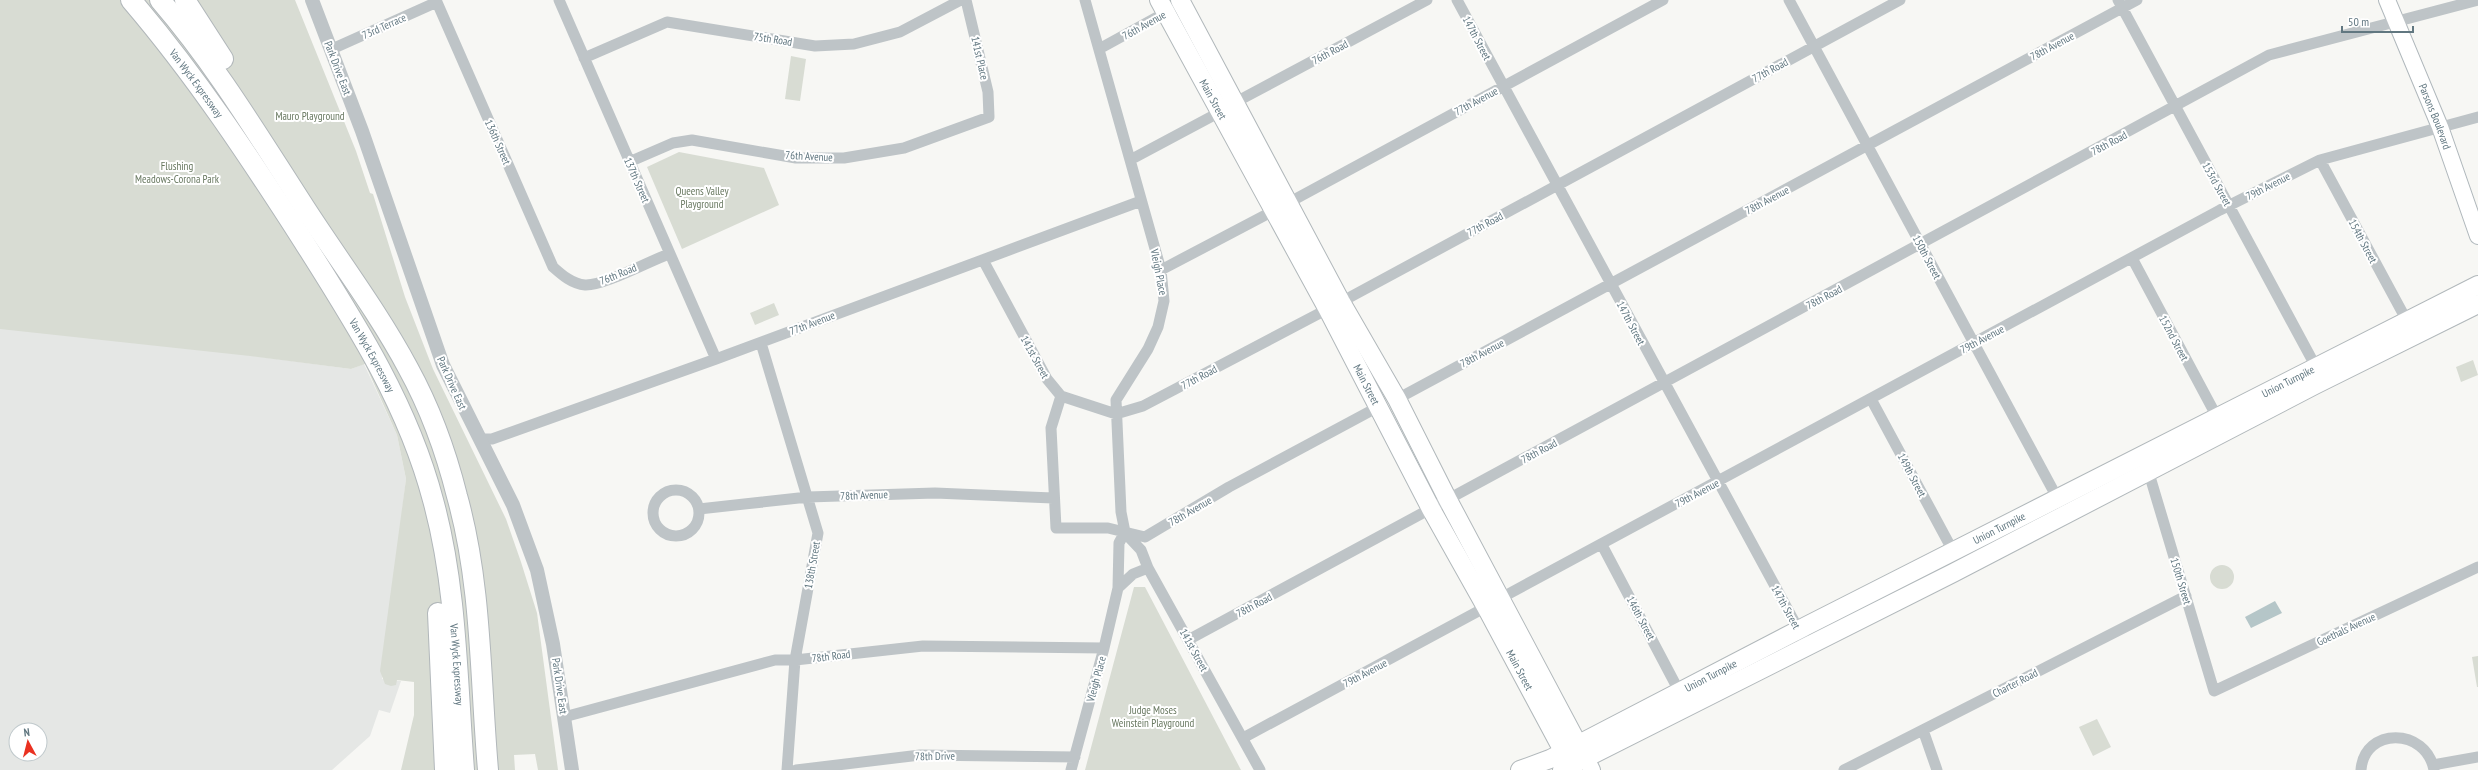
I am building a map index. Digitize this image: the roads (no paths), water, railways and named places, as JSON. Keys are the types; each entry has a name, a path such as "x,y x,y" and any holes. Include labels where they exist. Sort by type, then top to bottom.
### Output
{"highway":[{"name":"Van Wyck Expressway","path":"131,0 169,45 239,141 361,332 386,378 406,420 429,484 445,556 451,598 464,770"},
{"name":"Van Wyck Expressway","path":"160,0 207,57 322,235 359,287 414,379 443,450 458,497 467,540 480,642 488,770"},
{"path":"185,0 331,229 359,287"},
{"path":"406,420 435,581 441,652 444,768"},
{"path":"480,642 498,728 501,770"}],"main road":[{"name":"Parsons Boulevard","path":"2387,0 2440,127 2478,236"},
{"name":"Main Street","path":"1183,1 1227,108"},
{"name":"Main Street","path":"1163,6 1227,108 1334,305 1378,407 1431,509 1494,603"},
{"name":"Union Turnpike","path":"1520,770 1550,759 1575,761 1803,637 1953,551 2478,285"},
{"name":"Union Turnpike","path":"1575,761 1679,691 1803,637 2066,514 2148,470 2478,304"},
{"name":"Main Street","path":"1334,305 1397,399 1448,500 1494,603 1575,761"}],"street":[{"name":"Park Drive East","path":"312,0 332,49 443,365 466,414 482,439 513,505 537,570 553,644 572,770"},
{"name":"137th Street","path":"559,0 716,359"},
{"name":"75th Road","path":"584,58 667,22 815,46 854,44 900,32 961,0"},
{"name":"141st Place","path":"966,0 988,92 989,117"},
{"name":"Vleigh Place","path":"1071,770 1104,648 1118,588 1120,543 1125,532 1121,512 1116,400 1148,349 1158,327 1164,301 1161,270 1085,0"},
{"name":"76th Road","path":"1130,160 1426,0"},
{"name":"147th Street","path":"1457,0 1717,482 1803,637"},
{"name":"77th Avenue","path":"1161,270 1281,207 1664,0"},
{"name":"150th Street","path":"1789,0 2066,514"},
{"name":"77th Road","path":"1116,414 1143,406 1177,389 1900,0"},
{"name":"78th Avenue","path":"1397,399 1867,146 2120,4 2137,0"},
{"name":"78th Road","path":"1188,640 2176,107 2269,55 2396,23 2478,0"},
{"name":"73rd Terrace","path":"332,49 436,1"},
{"name":"136th Street","path":"436,1 553,267 567,279"},
{"name":"76th Avenue","path":"1099,49 1163,6 1183,1"},
{"name":"153rd Street","path":"2120,4 2316,367"},
{"name":"76th Avenue","path":"629,162 673,143 692,140 796,158 844,158 904,148 989,117"},
{"name":"79th Avenue","path":"1243,738 2229,205 2320,160 2478,117"},
{"name":"154th Street","path":"2320,160 2407,321"},
{"name":"77th Avenue","path":"482,439 494,438 761,343 1141,201"},
{"name":"76th Road","path":"567,279 585,285 599,282 669,254"},
{"name":"152nd Street","path":"2132,258 2217,417"},
{"name":"141st Street","path":"983,260 1047,379 1061,396"},
{"name":"138th Street","path":"761,343 818,533 795,660 787,770"},
{"path":"1053,498 1051,428 1061,396 1116,414"},
{"name":"149th Street","path":"1871,399 1953,551"},
{"name":"78th Avenue","path":"700,509 808,498 935,493 1053,498 1056,528 1108,528 1145,537 1230,487 1378,407"},
{"name":"150th Street","path":"2148,470 2214,690"},
{"path":"679,489 690,493 696,499 700,509 699,519 696,526 681,536 666,534 656,525 653,517 656,500 671,490 679,489"},
{"name":"141st Street","path":"1125,532 1141,550 1148,568 1260,770"},
{"name":"146th Street","path":"1602,545 1679,691"},
{"name":"Goethals Avenue","path":"2214,690 2478,567"},
{"path":"1118,588 1133,574 1148,568"},
{"name":"Charter Road","path":"1844,770 2186,596"},
{"name":"78th Road","path":"564,717 775,660 795,660 923,646 1104,648"},
{"path":"1923,730 1937,770"},
{"path":"2361,770 2367,753 2375,745 2385,739 2396,737 2408,739 2427,751 2433,767 2478,757"},
{"name":"78th Drive","path":"796,770 920,755 1075,757"}],"park label":[{"name":"Mauro Playground","path":"310,116"},
{"name":"Flushing Meadows-Corona Park","path":"177,172"},
{"name":"Queens Valley Playground","path":"702,197"},
{"name":"Judge Moses Weinstein Playground","path":"1153,716"}]}
